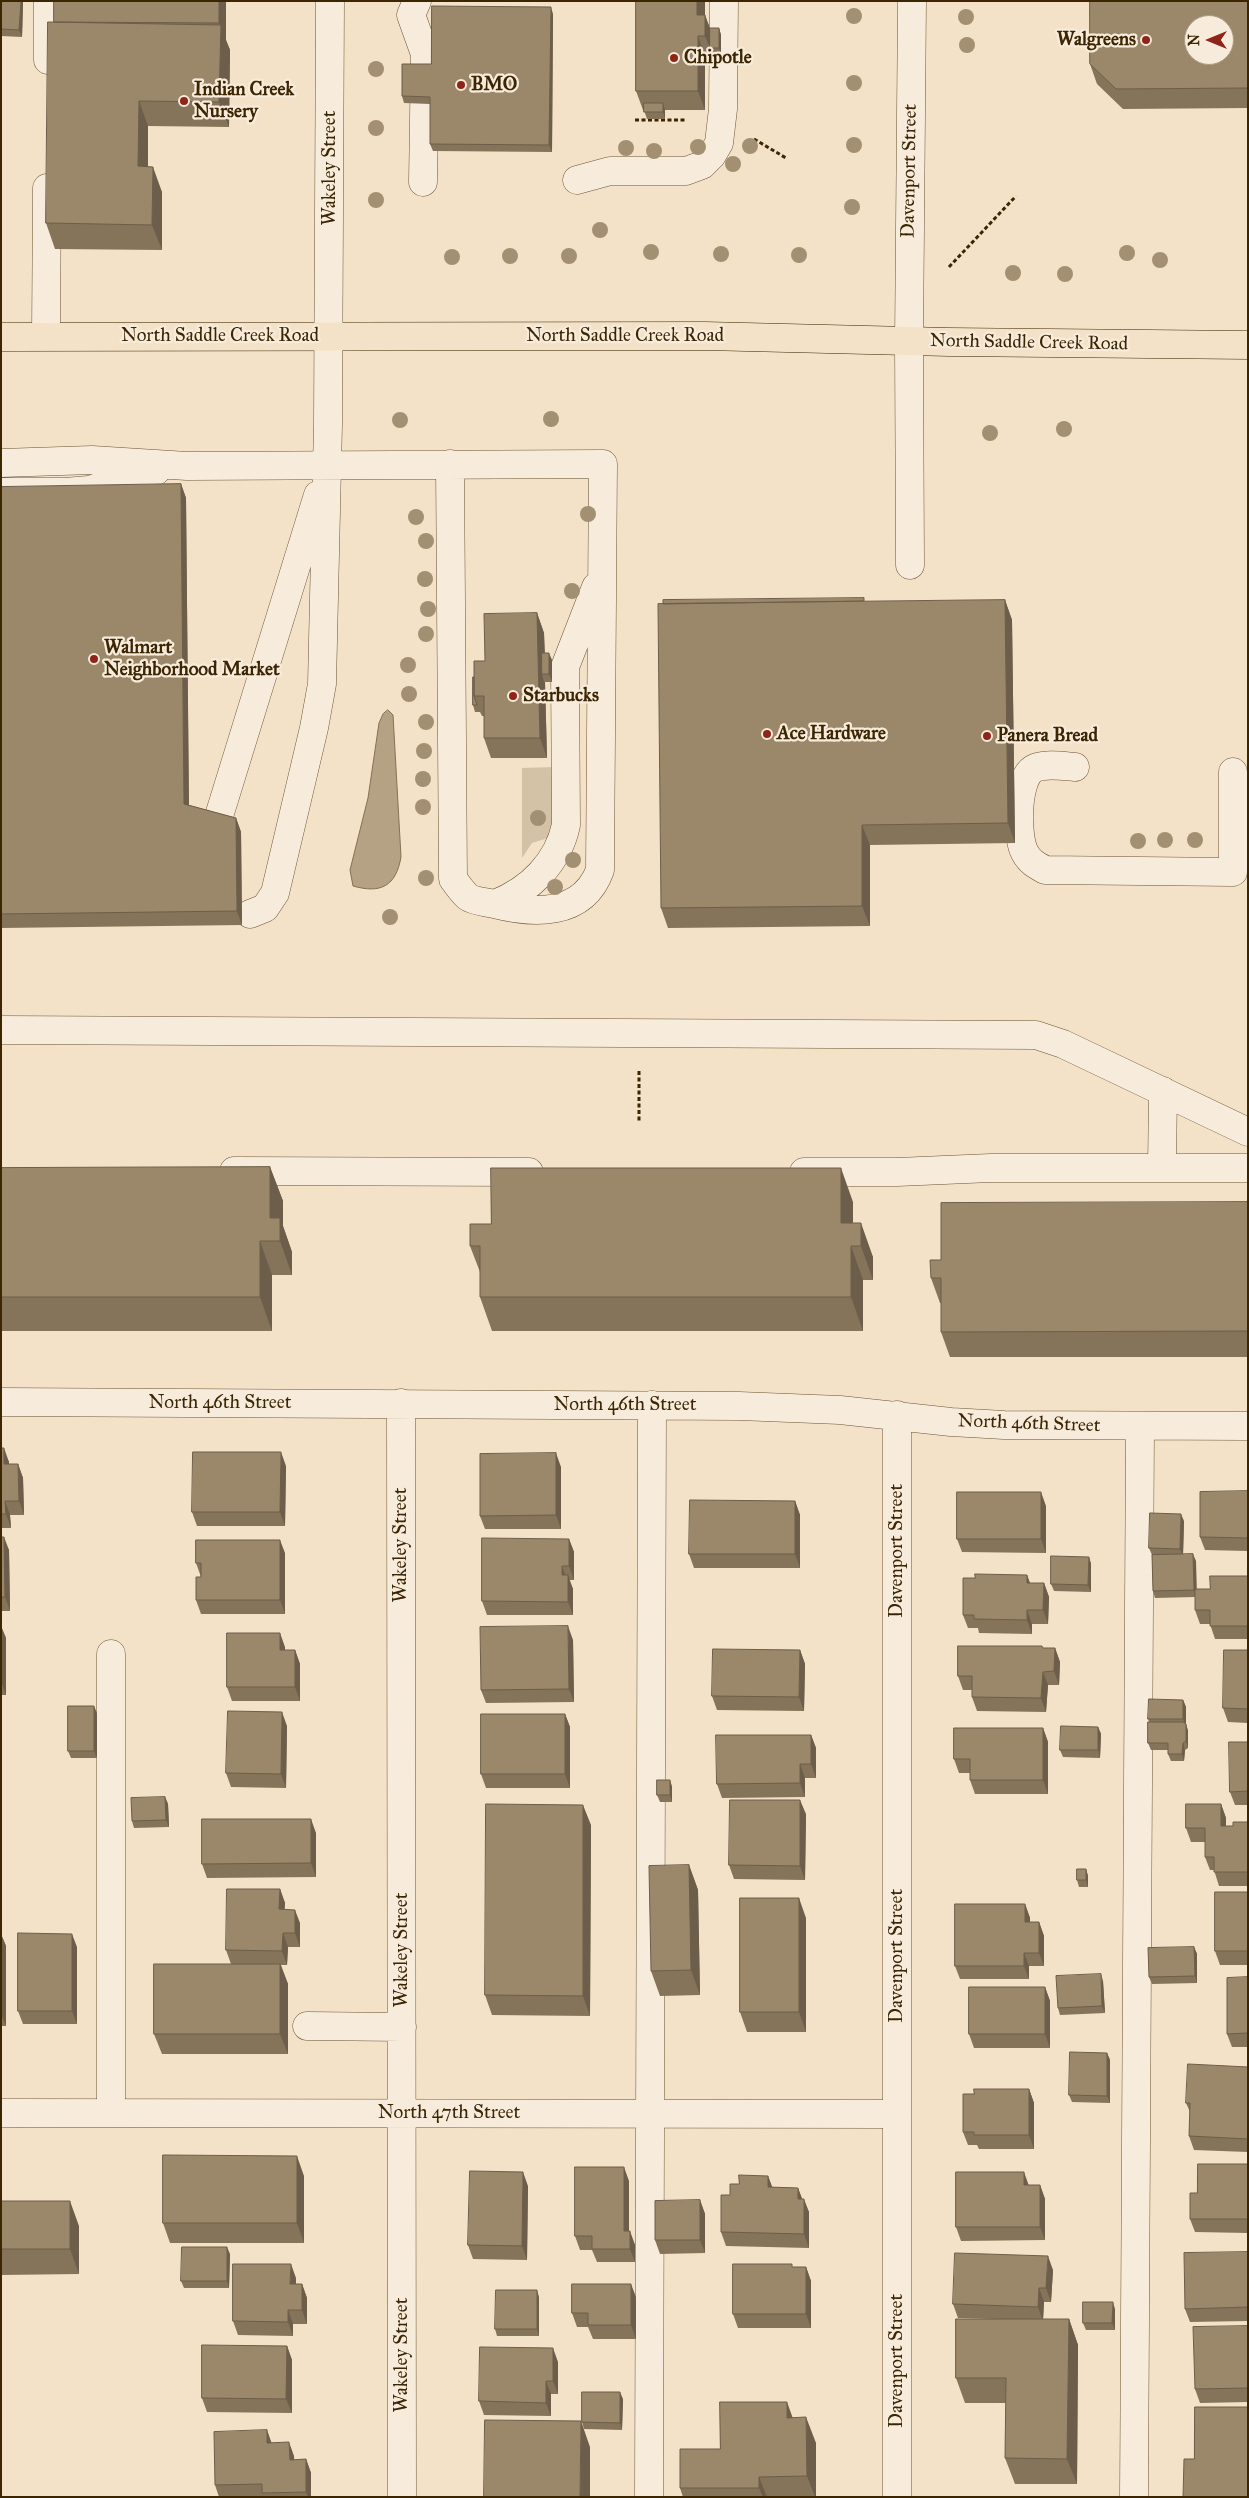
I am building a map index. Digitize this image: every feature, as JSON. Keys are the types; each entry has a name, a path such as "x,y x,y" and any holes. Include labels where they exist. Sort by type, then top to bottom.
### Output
{"main road":[{"name":"North Saddle Creek Road","path":"1,338 46,336 705,336 909,341 1248,345"}],"street":[{"path":"48,1 48,90"},
{"name":"Wakeley Street","path":"250,914 265,908 275,893 319,702 324,650 330,1"},
{"path":"577,180 610,171 686,171 702,164 712,155 719,143 723,109 724,1"},
{"name":"Davenport Street","path":"910,565 909,341 912,1"},
{"path":"414,8 425,54 423,170"},
{"path":"46,336 47,158"},
{"path":"1,463 92,460 174,465 450,464 603,464 600,870 594,884 580,897 565,906 543,912 468,898 453,878 450,464"},
{"path":"1,492 89,490 174,465"},
{"path":"219,816 327,465"},
{"path":"495,904 513,897 534,881 562,844 566,826 565,667 590,599 601,576"},
{"path":"1076,767 1035,768 1027,775 1022,786 1021,840 1024,851 1032,863 1045,870 1233,872 1233,772"},
{"path":"1,1030 1027,1034 1046,1037 1063,1044 1248,1132"},
{"path":"1162,1168 1163,1091"},
{"path":"777,1172 1248,1168"},
{"path":"210,1171 558,1172"},
{"name":"North 46th Street","path":"1,1402 401,1403 786,1407 897,1415 970,1423 1140,1427 1248,1426"},
{"name":"Wakeley Street","path":"401,1403 402,2497"},
{"path":"649,2497 652,1405"},
{"name":"Davenport Street","path":"897,1415 897,2497"},
{"path":"1134,2497 1140,1427"},
{"path":"111,1654 111,2113"},
{"path":"307,2026 402,2027"},
{"name":"North 47th Street","path":"1,2113 897,2114"}],"path":[{"path":"657,110 657,120"},
{"path":"751,136 786,158"},
{"path":"949,267 1016,196"},
{"path":"639,1071 639,1122"}],"shaded area":[{"path":"388,710 393,715 401,857 399,867 391,881 379,888 363,888 353,886 350,870 368,798 379,723 383,714"},
{"path":"555,767 555,827 548,838 532,843 522,858 522,768"}],"building":[{"path":"1,1 21,1 19,30 1,29"},
{"path":"54,1 219,1 219,23 54,22"},
{"name":"Chipotle","path":"636,1 697,1 697,15 705,15 705,36 698,36 698,91 636,91"},
{"name":"Walgreens","path":"1090,1 1248,1 1248,88 1116,89 1090,64"},
{"path":"432,6 551,7 549,145 430,144 430,97 402,96 402,64 431,64"},
{"path":"48,22 221,25 219,102 139,101 138,166 153,167 152,225 46,223"},
{"path":"710,28 719,28 719,48 710,48"},
{"path":"644,103 663,103 663,112 644,112"},
{"name":"Walmart Neighborhood Market","path":"181,484 184,804 236,818 237,911 1,914 1,487"},
{"path":"864,598 864,601 663,604 663,600"},
{"name":"Ace Hardware","path":"1005,600 1008,823 862,825 862,906 661,908 658,604"},
{"name":"Starbucks","path":"537,613 540,738 484,738 484,696 474,696 474,661 485,661 484,614"},
{"path":"542,653 549,653 549,674 542,674"},
{"path":"473,677 474,696 477,705 473,705"},
{"path":"270,1167 270,1218 280,1218 280,1241 260,1241 260,1297 1,1297 1,1168"},
{"path":"491,1168 841,1168 841,1223 861,1223 861,1246 851,1246 851,1297 480,1297 480,1246 470,1246 470,1224 491,1224"},
{"path":"1248,1202 1248,1331 941,1332 941,1278 931,1278 930,1260 941,1260 941,1203"},
{"path":"1,1448 4,1448 4,1464 18,1464 19,1501 5,1501 6,1514 1,1514"},
{"path":"193,1452 281,1452 280,1512 192,1512"},
{"path":"556,1453 556,1515 480,1516 480,1454"},
{"path":"1248,1491 1248,1538 1200,1537 1200,1492"},
{"path":"957,1492 1041,1492 1041,1539 957,1539"},
{"path":"690,1500 795,1501 795,1554 689,1554"},
{"path":"1150,1513 1181,1514 1180,1549 1149,1548"},
{"path":"1,1537 4,1537 5,1597 1,1597"},
{"path":"482,1538 569,1539 569,1566 562,1566 562,1575 568,1575 568,1602 482,1601"},
{"path":"196,1540 280,1540 280,1600 196,1600 196,1577 201,1577 201,1563 196,1563"},
{"path":"1193,1554 1194,1590 1153,1591 1152,1555"},
{"path":"1051,1556 1089,1557 1088,1585 1051,1584"},
{"path":"975,1574 1027,1575 1027,1583 1044,1583 1043,1610 1027,1610 1027,1620 974,1619 974,1615 963,1615 963,1578 975,1578"},
{"path":"1210,1576 1248,1576 1248,1626 1210,1626 1210,1610 1195,1610 1195,1589 1210,1589"},
{"path":"568,1626 569,1689 481,1690 480,1627"},
{"path":"227,1633 280,1633 280,1650 295,1650 295,1687 227,1687"},
{"path":"958,1646 1042,1646 1043,1648 1055,1648 1054,1671 1043,1672 1041,1698 972,1697 972,1676 958,1676"},
{"path":"713,1649 800,1650 799,1697 712,1696"},
{"path":"1224,1650 1248,1650 1248,1709 1223,1708"},
{"path":"1149,1699 1183,1700 1183,1719 1148,1719"},
{"path":"68,1706 94,1706 94,1751 68,1751"},
{"path":"228,1711 282,1712 281,1774 226,1773"},
{"path":"481,1714 565,1714 565,1774 481,1774"},
{"path":"1148,1722 1183,1722 1186,1724 1186,1741 1183,1743 1182,1754 1168,1754 1168,1743 1148,1743"},
{"path":"1061,1726 1098,1727 1098,1750 1060,1750"},
{"path":"954,1728 1043,1728 1043,1780 970,1780 970,1759 954,1759"},
{"path":"716,1735 811,1735 811,1764 800,1764 800,1783 717,1784"},
{"path":"1229,1742 1248,1742 1248,1791 1230,1792"},
{"path":"657,1780 670,1780 670,1795 657,1795"},
{"path":"165,1797 166,1820 132,1821 131,1798"},
{"path":"730,1800 800,1800 800,1866 729,1865"},
{"path":"486,1804 583,1805 583,1996 485,1995"},
{"path":"1186,1804 1221,1804 1221,1826 1233,1826 1233,1822 1248,1822 1248,1872 1214,1872 1214,1857 1205,1857 1205,1828 1186,1828"},
{"path":"202,1819 311,1819 311,1863 202,1864"},
{"path":"689,1865 691,1970 651,1971 649,1866"},
{"path":"1077,1869 1086,1869 1086,1880 1077,1880"},
{"path":"227,1889 280,1889 279,1909 295,1910 295,1933 283,1933 282,1951 226,1950"},
{"path":"1215,1892 1248,1892 1248,1951 1215,1951"},
{"path":"740,1898 799,1898 799,2012 740,2012"},
{"path":"955,1904 1025,1904 1025,1922 1039,1922 1039,1953 1024,1953 1024,1966 955,1966"},
{"path":"18,1933 72,1934 72,2011 18,2011"},
{"path":"1194,1947 1195,1976 1149,1977 1148,1948"},
{"path":"154,1964 280,1964 280,2034 154,2034"},
{"path":"1101,1974 1102,2006 1058,2008 1056,1976"},
{"path":"1248,1977 1248,2033 1227,2034 1227,1978"},
{"path":"969,1987 1045,1987 1045,2034 969,2034"},
{"path":"1070,2052 1107,2053 1107,2096 1069,2095"},
{"path":"1188,2064 1248,2067 1248,2139 1189,2136 1190,2103 1186,2103"},
{"path":"974,2089 1029,2089 1029,2135 974,2135 974,2132 963,2132 963,2094 974,2094"},
{"path":"163,2155 297,2156 297,2223 163,2223"},
{"path":"1198,2164 1248,2164 1248,2219 1190,2219 1190,2193 1197,2193"},
{"path":"575,2167 624,2167 624,2231 630,2231 630,2249 592,2249 592,2236 575,2236"},
{"path":"470,2171 523,2172 522,2246 468,2245"},
{"path":"956,2172 1024,2172 1024,2185 1040,2185 1040,2227 956,2227"},
{"path":"739,2175 768,2176 768,2187 798,2188 798,2199 804,2199 804,2234 721,2232 721,2195 730,2195 730,2184 739,2184"},
{"path":"700,2200 700,2240 655,2240 655,2201"},
{"path":"1,2201 70,2201 70,2249 1,2249"},
{"path":"182,2247 227,2247 227,2281 181,2281"},
{"path":"1248,2252 1248,2307 1185,2309 1184,2253"},
{"path":"955,2253 1048,2256 1046,2288 1039,2288 1038,2307 953,2304"},
{"path":"233,2264 291,2264 290,2284 302,2284 302,2310 288,2310 288,2322 233,2321"},
{"path":"733,2264 792,2264 792,2267 806,2267 806,2314 733,2314"},
{"path":"572,2284 631,2284 631,2325 588,2325 588,2313 572,2313"},
{"path":"496,2290 537,2290 537,2329 495,2329"},
{"path":"1083,2302 1113,2302 1112,2323 1083,2323"},
{"path":"956,2319 1069,2319 1067,2459 1005,2458 1006,2378 956,2378"},
{"path":"1248,2326 1248,2388 1195,2389 1193,2327"},
{"path":"202,2345 287,2346 286,2399 202,2398"},
{"path":"480,2347 553,2348 553,2381 546,2381 546,2403 479,2401"},
{"path":"582,2392 620,2392 620,2423 582,2422"},
{"path":"720,2402 787,2402 787,2418 806,2417 807,2476 759,2477 759,2488 680,2488 680,2449 720,2449"},
{"path":"1195,2407 1248,2407 1248,2497 1183,2497 1184,2459 1194,2459"},
{"path":"485,2420 581,2421 580,2497 484,2497"},
{"path":"267,2430 267,2443 289,2442 290,2460 306,2459 306,2492 262,2493 262,2484 215,2485 214,2432"}],"place":[{"name":"Walgreens","path":"1146,40"},
{"name":"Chipotle","path":"674,58"},
{"name":"BMO","path":"461,85"},
{"name":"Indian Creek Nursery","path":"184,101"},
{"name":"Walmart Neighborhood Market","path":"94,659"},
{"name":"Starbucks","path":"513,696"},
{"name":"Ace Hardware","path":"767,734"},
{"name":"Panera Bread","path":"987,736"}]}
